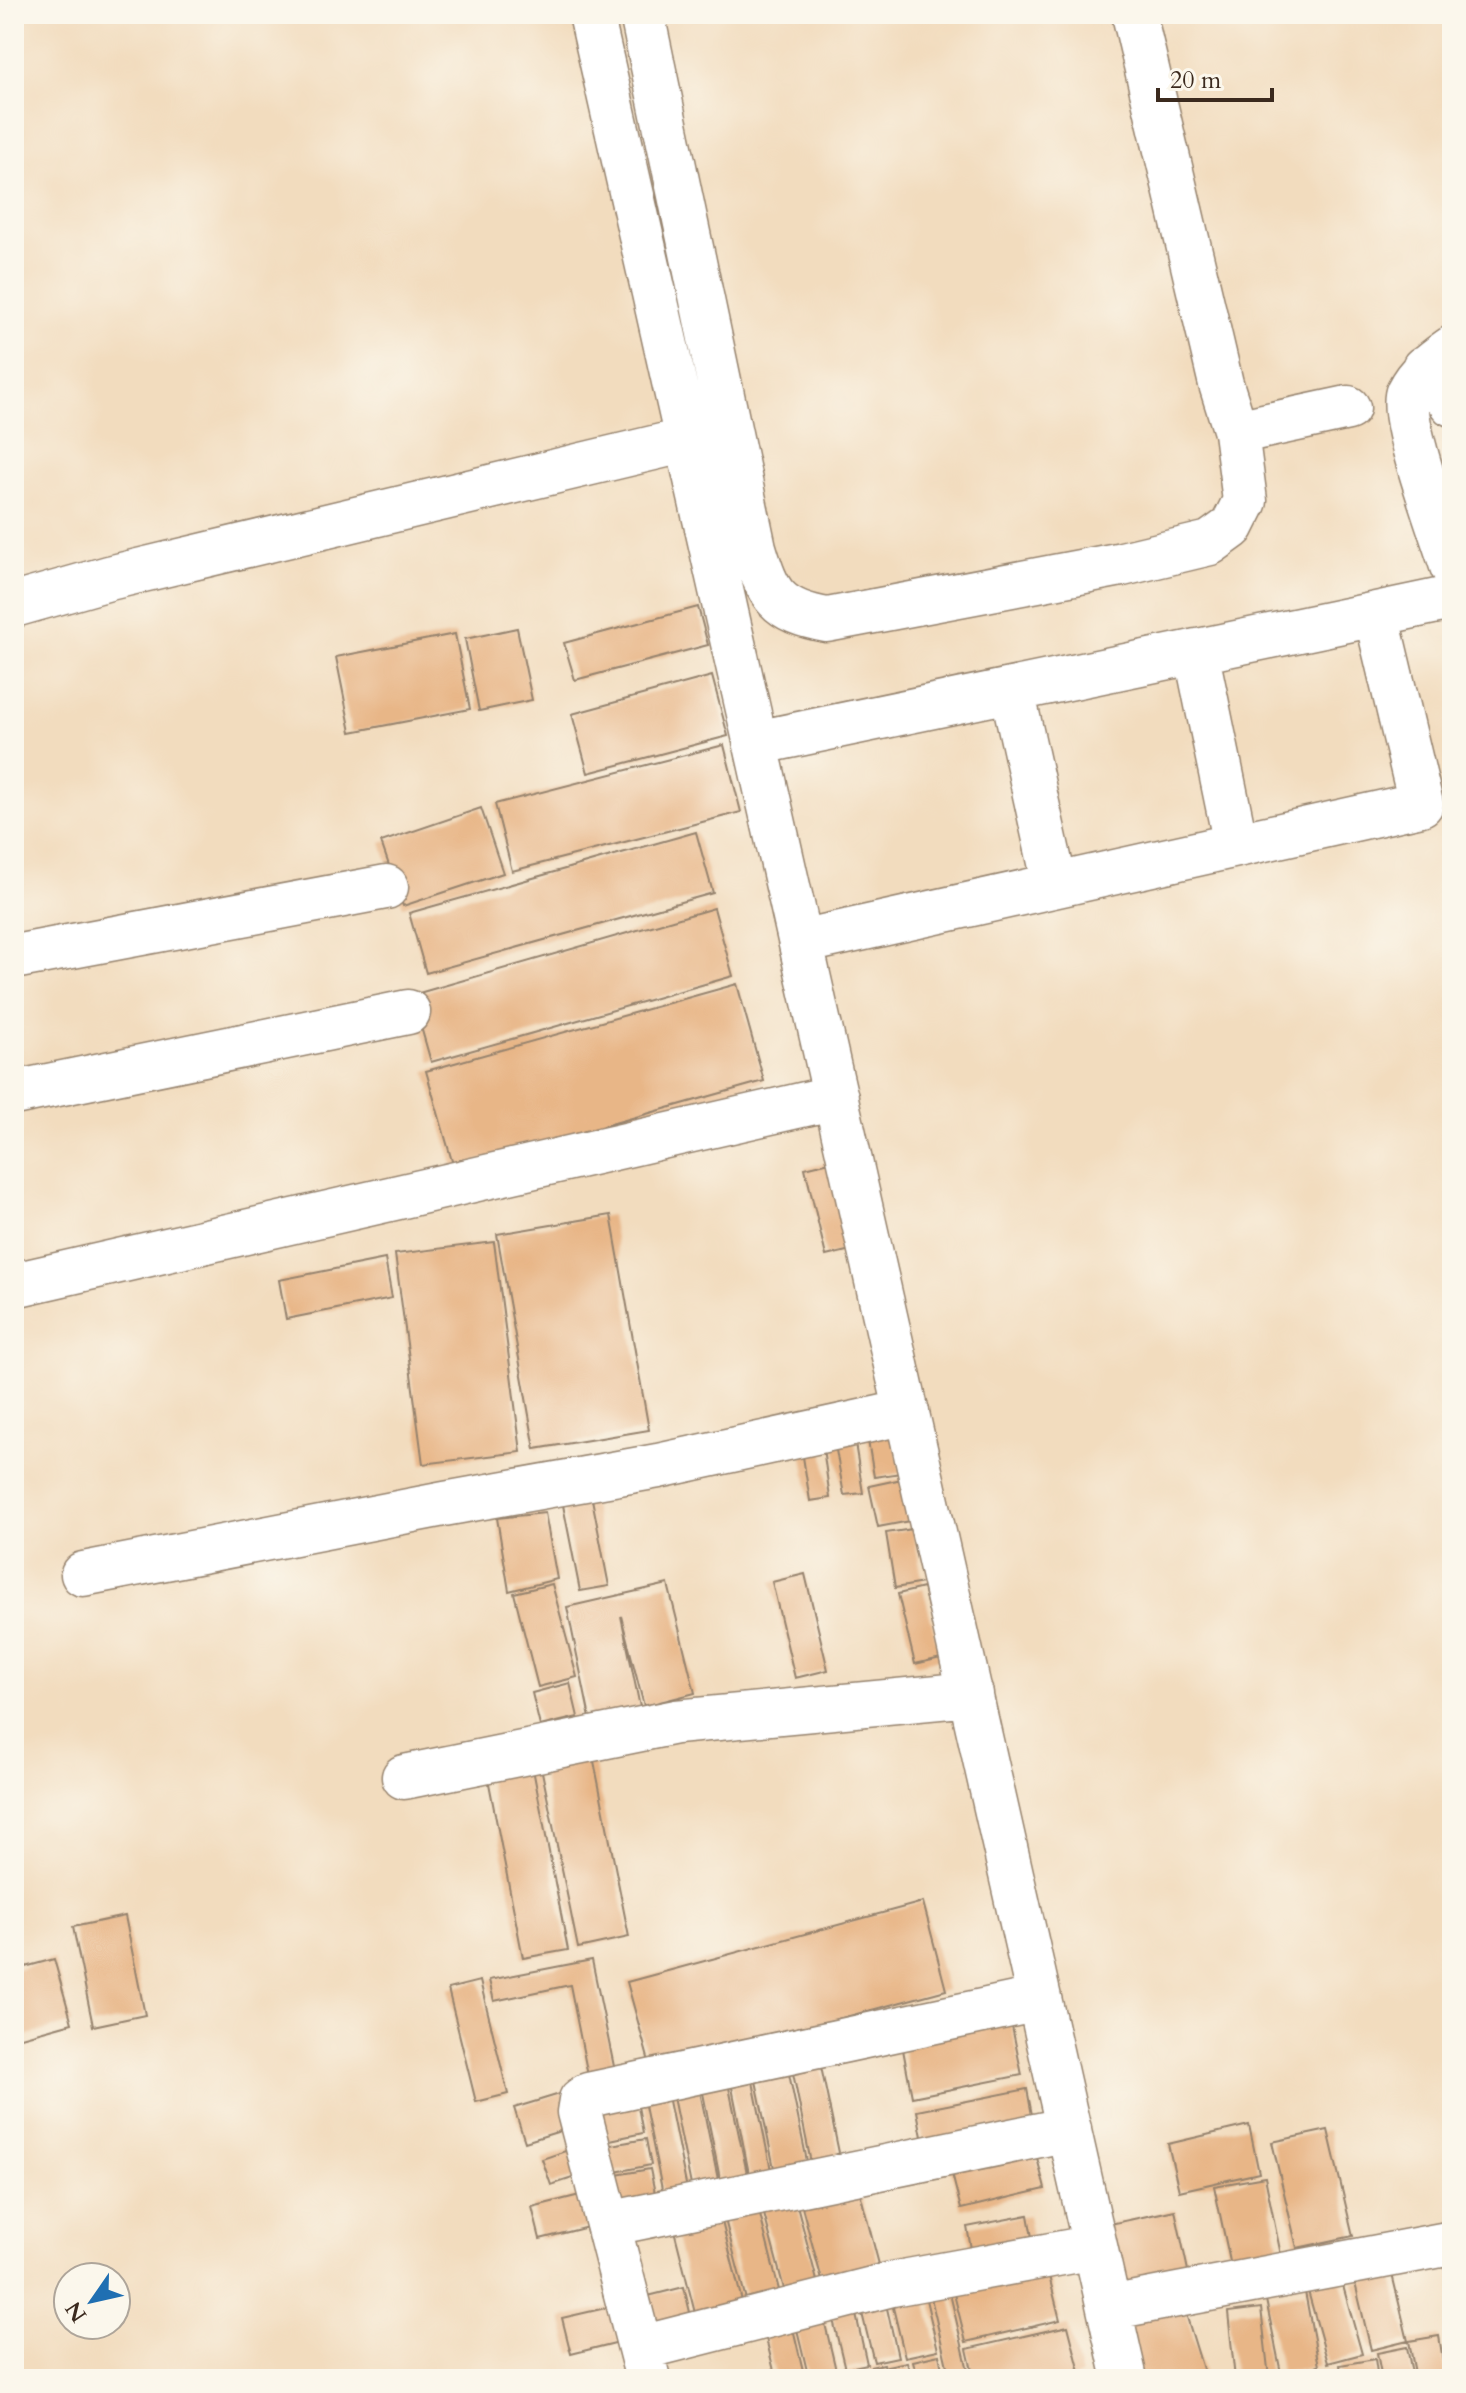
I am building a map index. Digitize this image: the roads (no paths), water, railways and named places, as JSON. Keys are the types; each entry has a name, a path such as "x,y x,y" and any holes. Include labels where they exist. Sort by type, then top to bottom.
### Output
{"street":[{"path":"591,14 1125,2379"},
{"path":"642,14 754,548 764,581 779,601 800,616 827,620 1122,564 1210,543 1232,527 1245,501 1236,432 1221,384 1134,14"},
{"path":"756,743 1376,614 1449,583 1408,424 1406,395 1438,358"},
{"path":"1438,358 1452,404"},
{"path":"1236,432 1348,408"},
{"path":"14,605 109,578 687,440"},
{"path":"801,942 1436,800 1376,614"},
{"path":"1196,651 1236,845"},
{"path":"1012,690 1055,885"},
{"path":"14,957 386,887"},
{"path":"14,1093 408,1012"},
{"path":"14,1285 836,1097"},
{"path":"83,1574 658,1466 907,1412"},
{"path":"404,1777 676,1722 971,1694"},
{"path":"1039,1999 588,2095 581,2100 579,2112 645,2364 892,2284 1095,2247"},
{"path":"608,2224 1069,2129"},
{"path":"1109,2308 1452,2243"}]}
